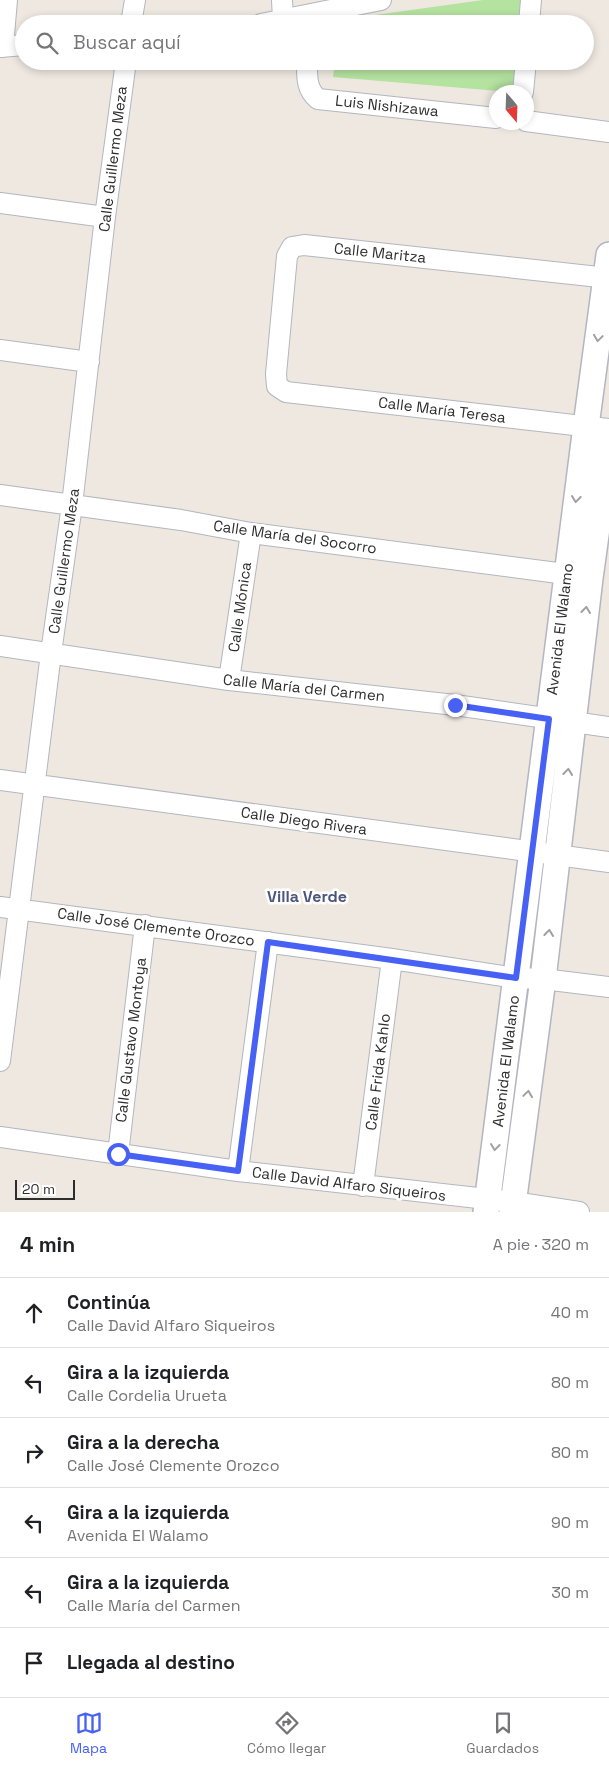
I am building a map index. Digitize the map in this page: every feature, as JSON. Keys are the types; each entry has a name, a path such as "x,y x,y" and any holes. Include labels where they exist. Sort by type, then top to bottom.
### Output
{"street":[{"path":"7,0 1,47 15,46"},
{"path":"132,15 135,0"},
{"path":"325,15 382,0"},
{"path":"530,15 531,0"},
{"path":"282,10 294,15"},
{"name":"Calle Guillermo Meza","path":"0,1061 9,908 36,784 125,70"},
{"name":"Luis Nishizawa","path":"307,70 307,84 311,93 318,99 489,117"},
{"path":"524,85 525,70"},
{"path":"534,122 609,132"},
{"path":"0,203 105,217"},
{"name":"Calle Maritza","path":"277,386 276,374 287,256 292,247 304,245 608,271"},
{"name":"Avenida El Walamo","path":"513,1207 543,979 573,722 579,576 597,427 608,271"},
{"path":"0,350 89,362"},
{"name":"Calle María Teresa","path":"277,386 286,392 597,427"},
{"name":"Avenida El Walamo","path":"487,1206 549,719 609,442"},
{"name":"Calle María del Socorro","path":"0,495 181,520 251,533 579,576"},
{"name":"Calle Mónica","path":"230,680 251,533"},
{"name":"Calle María del Carmen","path":"0,646 230,680 445,704 609,727"},
{"name":"Calle Diego Rivera","path":"0,780 609,862"},
{"name":"Calle José Clemente Orozco","path":"9,908 392,959 516,978 543,979 609,987"},
{"name":"Calle Gustavo Montoya","path":"118,1154 144,925"},
{"path":"238,1171 268,942"},
{"name":"Calle Frida Kahlo","path":"363,1186 392,959"},
{"name":"Calle David Alfaro Siqueiros","path":"0,1137 238,1171 363,1186 487,1206 579,1212"}],"green space":[{"path":"483,0 521,0 520,15 375,15"},
{"path":"334,70 515,70 514,85 489,85 489,90 333,77"}],"district":[{"name":"Villa Verde","path":"307,896"}],"route":[{"path":"118,1154 238,1171 268,942 516,978 549,719 455,705"}]}
